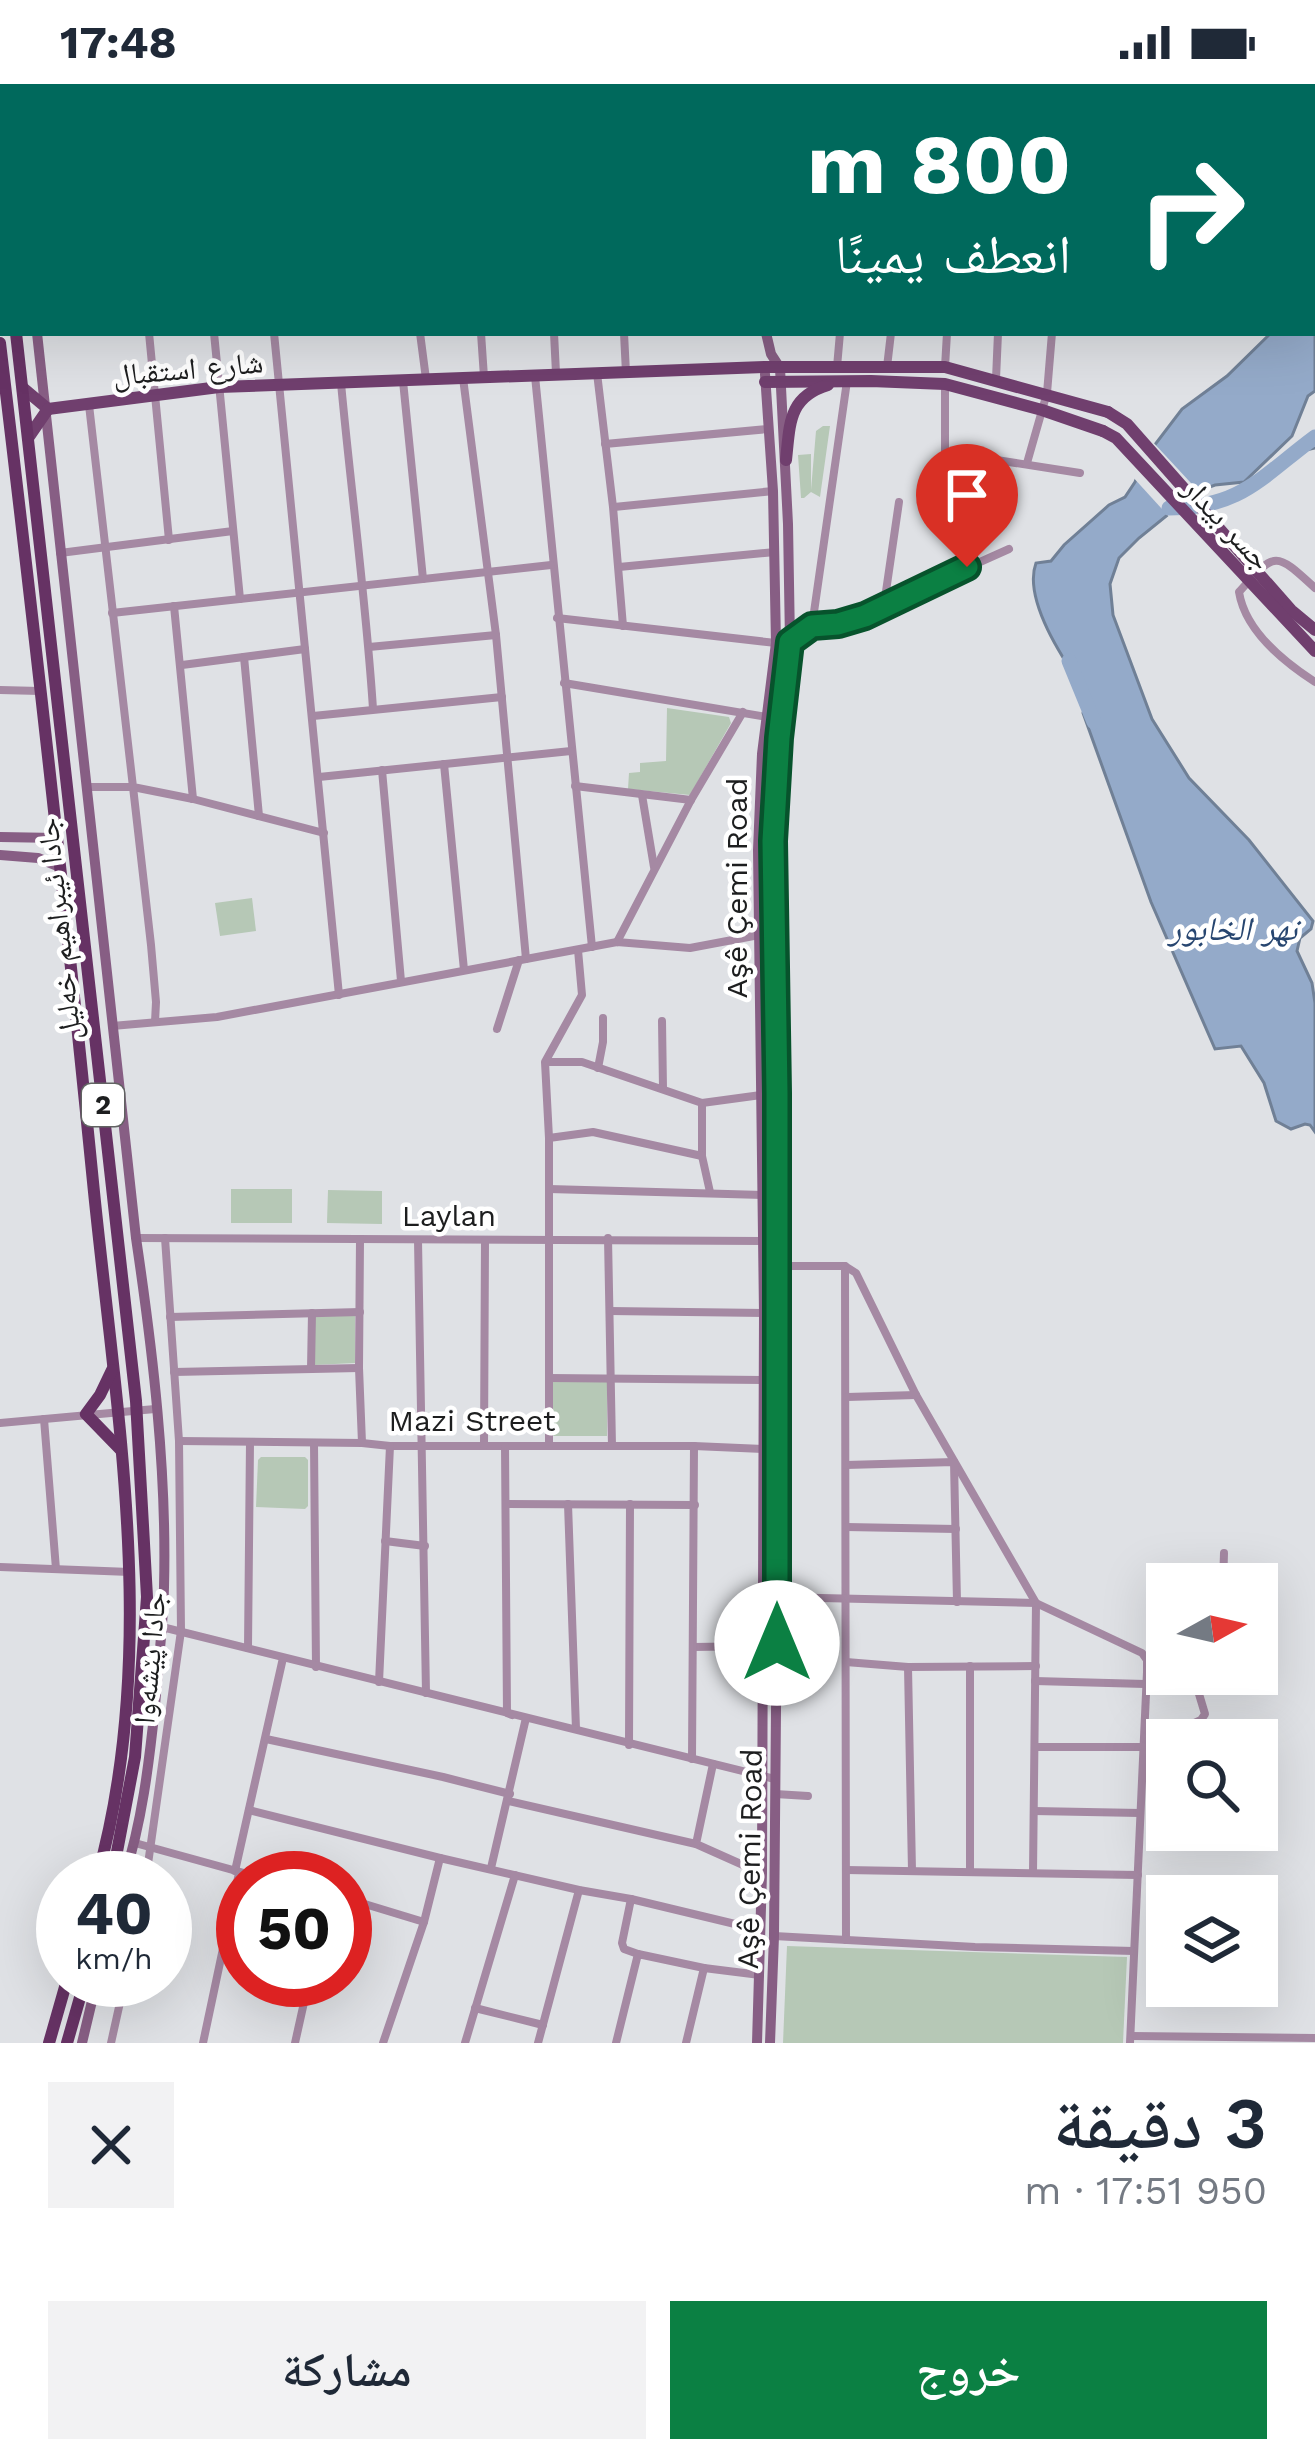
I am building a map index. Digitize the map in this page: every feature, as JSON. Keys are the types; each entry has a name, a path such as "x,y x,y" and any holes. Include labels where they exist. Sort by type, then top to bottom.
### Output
{"highway":[{"name":"جادا ئیبراهیم خەلیل","path":"16,336 136,1411 146,1619 135,1757 117,1851"},
{"name":"2","path":"0,343 60,867"},
{"path":"30,603 45,602"},
{"path":"35,653 51,650"},
{"name":"جادا ئیبراهیم خەلیل","path":"60,867 130,1572 131,1637 122,1744 104,1851"},
{"path":"83,919 101,917"},
{"path":"112,1369 86,1414 120,1449"},
{"path":"49,2043 59,2007"},
{"path":"68,2043 78,2007"}],"main road":[{"name":"جادا ئیبراهیم خەلیل","path":"38,336 162,1495 162,1627 153,1726 132,1851"},
{"name":"Aşê Çemi Road","path":"766,336 776,643 762,754 759,831 763,1646 769,1778 775,1795 768,1933 770,2043"},
{"path":"780,375 837,368 945,367 1046,393"},
{"name":"شارع استقبال","path":"48,410 219,387 767,368 780,375"},
{"path":"780,375 944,384 1042,410"},
{"name":"Aşê Çemi Road","path":"757,2043 760,1975 768,1933 762,1873 777,1598 773,841 790,642 780,375"},
{"path":"786,460 793,418 803,395 847,381"},
{"path":"23,388 48,410 28,438"},
{"name":"جسر بيدار","path":"1046,393 1108,412 1127,424 1291,610 1315,630"},
{"name":"جسر بيدار","path":"1042,410 1116,438 1315,651"},
{"path":"0,837 58,838"},
{"path":"0,855 38,858 60,867"},
{"path":"82,2043 91,2007"}],"street":[{"path":"148,336 169,540"},
{"path":"214,336 240,599"},
{"path":"274,336 339,995"},
{"path":"420,336 426,380"},
{"path":"482,336 484,377"},
{"path":"554,336 556,375"},
{"path":"625,336 626,373"},
{"path":"837,368 840,336"},
{"path":"887,367 891,336"},
{"path":"945,367 947,336"},
{"path":"996,380 998,336"},
{"path":"1027,463 1046,393 1052,336"},
{"path":"597,374 623,626"},
{"path":"535,376 592,947"},
{"path":"463,378 509,757 523,960 497,1029"},
{"path":"403,381 423,579"},
{"path":"812,626 847,381"},
{"path":"341,382 373,709"},
{"path":"944,384 945,452 1080,473"},
{"path":"89,404 152,945 155,1022"},
{"path":"605,444 769,429"},
{"path":"614,507 773,491"},
{"path":"884,605 899,502"},
{"path":"60,553 233,531"},
{"path":"790,642 812,626 850,622 1009,548"},
{"path":"619,567 775,552"},
{"path":"1315,588 1289,565 1275,560 1267,561 1239,592 1241,604 1266,642 1315,682"},
{"path":"112,613 552,565"},
{"path":"174,606 193,799"},
{"path":"557,618 776,643"},
{"path":"369,647 496,635"},
{"path":"182,665 305,649"},
{"path":"244,657 259,816"},
{"path":"564,683 767,717"},
{"path":"0,690 40,691"},
{"path":"313,716 502,697"},
{"path":"616,942 743,712"},
{"path":"319,777 571,751"},
{"path":"444,764 464,970"},
{"path":"382,770 401,982"},
{"path":"574,785 691,800"},
{"path":"87,788 133,787 324,833"},
{"path":"642,795 655,869"},
{"path":"112,1026 218,1017 616,942 690,948 759,935"},
{"path":"549,1446 545,1062 583,995 578,950"},
{"path":"598,1068 603,1018"},
{"path":"662,1022 663,1089"},
{"path":"545,1062 582,1062 702,1102 761,1094"},
{"path":"702,1102 702,1156 710,1192"},
{"path":"549,1138 593,1132 702,1156"},
{"path":"549,1189 763,1196"},
{"name":"Laylan","path":"136,1238 763,1241"},
{"name":"جادا پێشەوا","path":"152,1849 181,1631 179,1441 165,1238"},
{"path":"608,1238 612,1446"},
{"path":"360,1240 362,1443"},
{"path":"418,1240 426,1694"},
{"path":"484,1445 485,1240"},
{"path":"777,1266 845,1266 858,1276 916,1395 1036,1603 1033,1873"},
{"path":"845,1266 846,1940"},
{"path":"610,1311 764,1313"},
{"path":"170,1317 360,1312"},
{"path":"311,1369 312,1313"},
{"path":"174,1372 359,1368"},
{"path":"549,1378 763,1380"},
{"path":"847,1397 916,1395"},
{"path":"0,1423 155,1409"},
{"path":"44,1419 56,1569"},
{"name":"Mazi Street","path":"179,1441 763,1449"},
{"path":"248,1648 250,1442"},
{"path":"314,1443 316,1667"},
{"path":"379,1682 390,1446"},
{"path":"506,1446 507,1713 514,1715"},
{"path":"692,1759 694,1446"},
{"path":"846,1465 954,1462"},
{"path":"954,1462 957,1602"},
{"path":"506,1504 694,1505"},
{"path":"568,1504 576,1730"},
{"path":"629,1745 630,1504"},
{"path":"846,1528 956,1529"},
{"path":"386,1541 425,1546"},
{"path":"1224,1553 1224,1563"},
{"path":"0,1567 130,1572"},
{"path":"777,1598 1036,1603 1142,1653 1147,1660 1130,2040 1315,2038"},
{"path":"162,1627 769,1778"},
{"path":"693,1647 763,1646"},
{"path":"241,1851 283,1658"},
{"path":"846,1662 908,1667 1036,1666"},
{"path":"970,1666 970,1872"},
{"path":"908,1667 912,1871"},
{"path":"1035,1681 1145,1684"},
{"path":"1035,1748 1143,1747 1202,1720 1200,1695"},
{"path":"491,1869 526,1718"},
{"path":"266,1738 443,1777 696,1844 762,1873"},
{"path":"696,1844 713,1764"},
{"path":"775,1795 808,1796"},
{"path":"249,1810 768,1933 975,1948 1135,1951"},
{"path":"1034,1811 1140,1813"},
{"path":"135,1843 216,1866"},
{"path":"383,2043 440,1858"},
{"path":"846,1870 1138,1875"},
{"path":"465,2043 515,1875"},
{"path":"538,2043 579,1890"},
{"path":"631,1899 624,1949 704,1968 760,1975"},
{"path":"372,1906 424,1922"},
{"path":"616,2043 638,1954"},
{"path":"686,2043 704,1968"},
{"path":"203,2043 216,1981"},
{"path":"111,2043 118,2007"},
{"path":"295,2043 303,2007"},
{"path":"475,2008 543,2025"}],"green space":[{"path":"830,426 820,497 811,492 801,498 798,455 811,454 811,490 816,431"},
{"path":"667,708 729,717 731,723 690,795 628,789 629,773 640,772 640,763 666,761"},
{"path":"252,898 256,931 220,936 215,903"},
{"path":"231,1189 292,1189 292,1223 231,1223"},
{"path":"328,1190 382,1191 382,1224 327,1223"},
{"path":"315,1316 355,1316 355,1363 314,1365"},
{"path":"553,1380 607,1380 607,1436 553,1436"},
{"path":"261,1457 308,1460 305,1509 256,1507"},
{"path":"787,1946 1127,1957 1123,2043 783,2043"}],"water":[{"name":"نهر الخابور","path":"1268,336 1315,336 1315,391 1308,396 1292,436 1244,482 1196,492 1119,558 1110,584 1113,615 1152,719 1189,778 1249,840 1313,921 1297,951 1312,983 1315,1003 1315,1132 1310,1125 1291,1129 1276,1121 1264,1083 1241,1046 1215,1049 1151,902 1083,713 1088,696 1049,632 1033,578 1036,563 1051,561 1109,505 1125,497 1144,459 1182,409 1227,376"}],"pier":[{"path":"1151,440 1203,496 1172,520 1131,475"}],"waterway":[{"name":"نهر الخابور","path":"1169,508 1194,507 1233,496 1315,437"},
{"name":"نهر الخابور","path":"1293,453 1315,448"},
{"name":"نهر الخابور","path":"1069,661 1094,722"}],"route":[{"path":"777,1643 773,841 790,642 812,626 865,616 967,567"}]}
